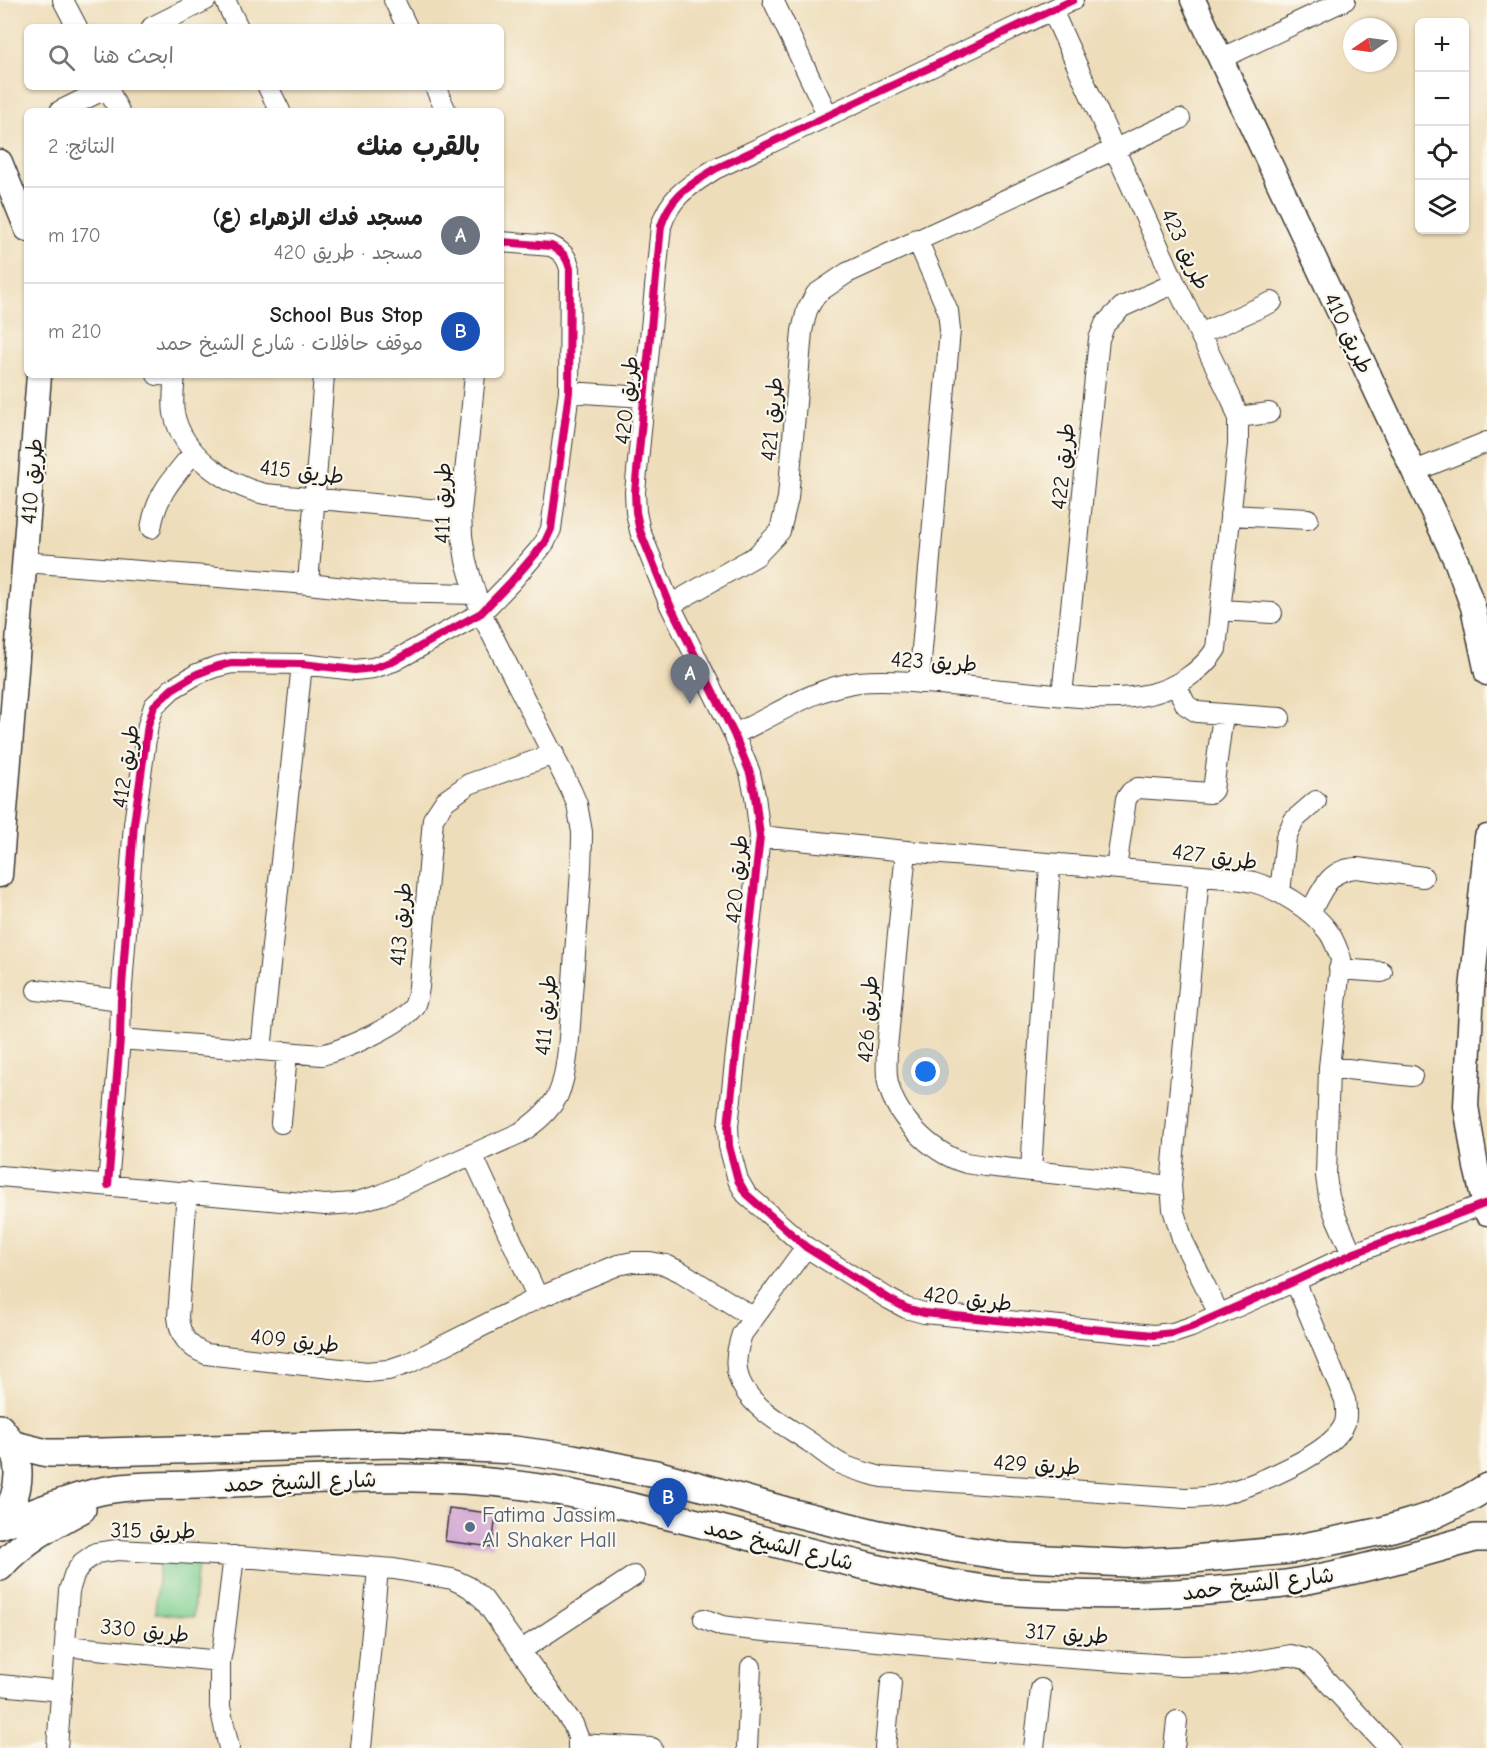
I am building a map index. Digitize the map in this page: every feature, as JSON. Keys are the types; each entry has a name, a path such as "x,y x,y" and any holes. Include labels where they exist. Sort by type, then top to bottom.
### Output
{"main road":[{"name":"شارع الشيخ حمد","path":"5,1436 47,1453 391,1444 514,1450 573,1458 656,1474 786,1511 922,1543 1009,1557 1126,1563 1289,1550 1382,1531 1429,1516 1487,1487"},
{"path":"0,1524 16,1495 19,1478 17,1460 5,1436"},
{"name":"شارع الشيخ حمد","path":"0,1524 76,1498 122,1488 291,1480 452,1479 518,1485 570,1493 635,1507 898,1574 995,1590 1116,1596 1289,1584 1383,1564 1475,1538 1487,1538"},
{"path":"0,1567 24,1544 43,1531 122,1488"}],"street":[{"path":"63,0 75,24"},
{"path":"158,24 206,0"},
{"path":"225,0 237,24"},
{"path":"394,0 406,24"},
{"path":"773,0 828,116"},
{"name":"طريق 420","path":"1073,0 715,169 682,191 668,207 661,226 635,492 636,512 640,531 670,605 734,735 750,773 760,836 729,1126 729,1146 738,1180 746,1194 806,1247 906,1308 924,1313 1154,1335 1173,1333 1220,1314 1352,1254 1485,1209"},
{"name":"طريق 410","path":"1193,0 1457,563 1473,607 1487,673"},
{"path":"1220,59 1345,0"},
{"name":"طريق 423","path":"734,735 799,701 830,688 863,682 919,683 1097,698 1152,694 1176,685 1202,667 1216,649 1238,444 1238,417 1114,150 1052,10"},
{"path":"66,108 101,90"},
{"path":"108,90 117,108"},
{"path":"270,90 278,108"},
{"path":"436,90 445,108"},
{"name":"طريق 421","path":"670,605 756,556 780,531 788,498 802,331 807,309 816,294 848,273 917,239 1180,118"},
{"path":"0,162 24,222"},
{"path":"917,239 948,311 950,330 919,683"},
{"name":"طريق 412","path":"108,1185 134,824 148,725 154,706 172,689 197,674 232,663 302,664 355,670 373,668 394,661 511,582 545,542 550,529 569,393 570,269 564,254 551,246 504,242"},
{"name":"طريق 422","path":"1062,695 1099,339 1105,324 1122,307 1175,283"},
{"path":"1200,334 1272,302"},
{"name":"طريق 410","path":"0,875 39,378"},
{"name":"طريق 415","path":"169,378 174,413 181,434 194,452 224,478 250,490 265,494 461,512"},
{"path":"308,584 324,378"},
{"name":"طريق 411","path":"0,1176 325,1205 353,1203 381,1195 520,1133 548,1110 558,1095 564,1077 571,1011 582,832 577,804 479,604 466,561 461,512 475,378"},
{"path":"569,393 644,397"},
{"path":"1238,417 1269,412"},
{"path":"1415,471 1487,442"},
{"path":"151,528 153,514 164,489 194,452"},
{"path":"1230,515 1308,519"},
{"path":"25,562 308,584 479,604"},
{"path":"1220,610 1272,613"},
{"path":"261,1050 302,664"},
{"path":"1176,685 1191,710 1223,715 1280,718"},
{"path":"1116,869 1126,799 1131,792 1138,788 1209,793 1214,790 1223,715"},
{"name":"طريق 413","path":"120,1038 322,1055 339,1050 401,1020 415,1005 419,987 433,819 446,801 469,784 554,754"},
{"path":"1280,893 1286,837 1294,820 1316,801"},
{"name":"طريق 427","path":"760,836 906,852 1226,878 1253,882 1280,893 1310,913 1327,930 1341,959 1329,1067 1326,1176 1329,1197 1352,1254"},
{"path":"1485,1209 1466,1106 1472,990 1484,904 1487,837"},
{"name":"طريق 426","path":"906,852 886,1048 887,1078 895,1103 915,1133 946,1154 964,1162 1171,1186"},
{"path":"1031,1171 1050,864"},
{"path":"1310,913 1333,876 1348,868 1423,877"},
{"path":"1198,876 1171,1186 1173,1209 1183,1241 1220,1314"},
{"path":"1340,969 1382,972"},
{"path":"37,990 121,1000"},
{"path":"281,1124 286,1052"},
{"path":"1329,1067 1412,1076"},
{"path":"472,1154 538,1298"},
{"name":"طريق 409","path":"187,1192 179,1327 189,1344 206,1354 367,1372 388,1370 409,1363 538,1298 618,1265 633,1262 666,1265 754,1318"},
{"name":"طريق 429","path":"806,1247 742,1334 736,1360 742,1386 750,1397 768,1413 841,1464 880,1477 1185,1498 1204,1498 1223,1494 1267,1478 1319,1452 1330,1443 1345,1423 1345,1400 1295,1281"},
{"name":"طريق 315","path":"57,1748 69,1592 74,1575 82,1563 96,1553 117,1550 234,1556 394,1569 443,1576 461,1582 483,1599 573,1724 578,1737 578,1746 652,1748"},
{"path":"229,1748 220,1707 220,1661 234,1556"},
{"path":"361,1748 378,1569"},
{"path":"520,1651 634,1576"},
{"name":"طريق 317","path":"704,1619 722,1626 753,1630 1181,1666 1233,1665 1290,1655 1298,1656 1311,1664 1378,1744"},
{"name":"طريق 330","path":"65,1646 220,1661"},
{"path":"747,1748 751,1667"},
{"path":"885,1748 891,1683"},
{"path":"0,1685 62,1691"},
{"path":"1034,1748 1041,1689"},
{"path":"1174,1748 1176,1720"}],"green space":[{"path":"160,1557 198,1561 193,1617 155,1613"}],"building":[{"name":"Fatima Jassim Al Shaker Hall","path":"449,1508 496,1514 492,1547 445,1541"}],"cycle path":[{"path":"1073,0 715,169 682,192 670,206 661,226 635,492 636,512 640,531 670,605 734,734 750,773 760,836 728,1126 729,1146 738,1180 746,1194 806,1247 906,1308 924,1313 1154,1335 1173,1333 1191,1327 1352,1254 1484,1204"},
{"path":"108,1185 134,824 148,725 154,706 172,689 197,674 232,663 302,664 355,670 373,668 394,661 481,613 538,551 551,529 569,392 570,269 564,255 551,246 504,242"}],"place":[{"name":"مسجد فدك الزهراء (ع)","path":"690,704"},
{"name":"Fatima Jassim Al Shaker Hall","path":"470,1527"},
{"name":"School Bus Stop","path":"668,1528"}]}
